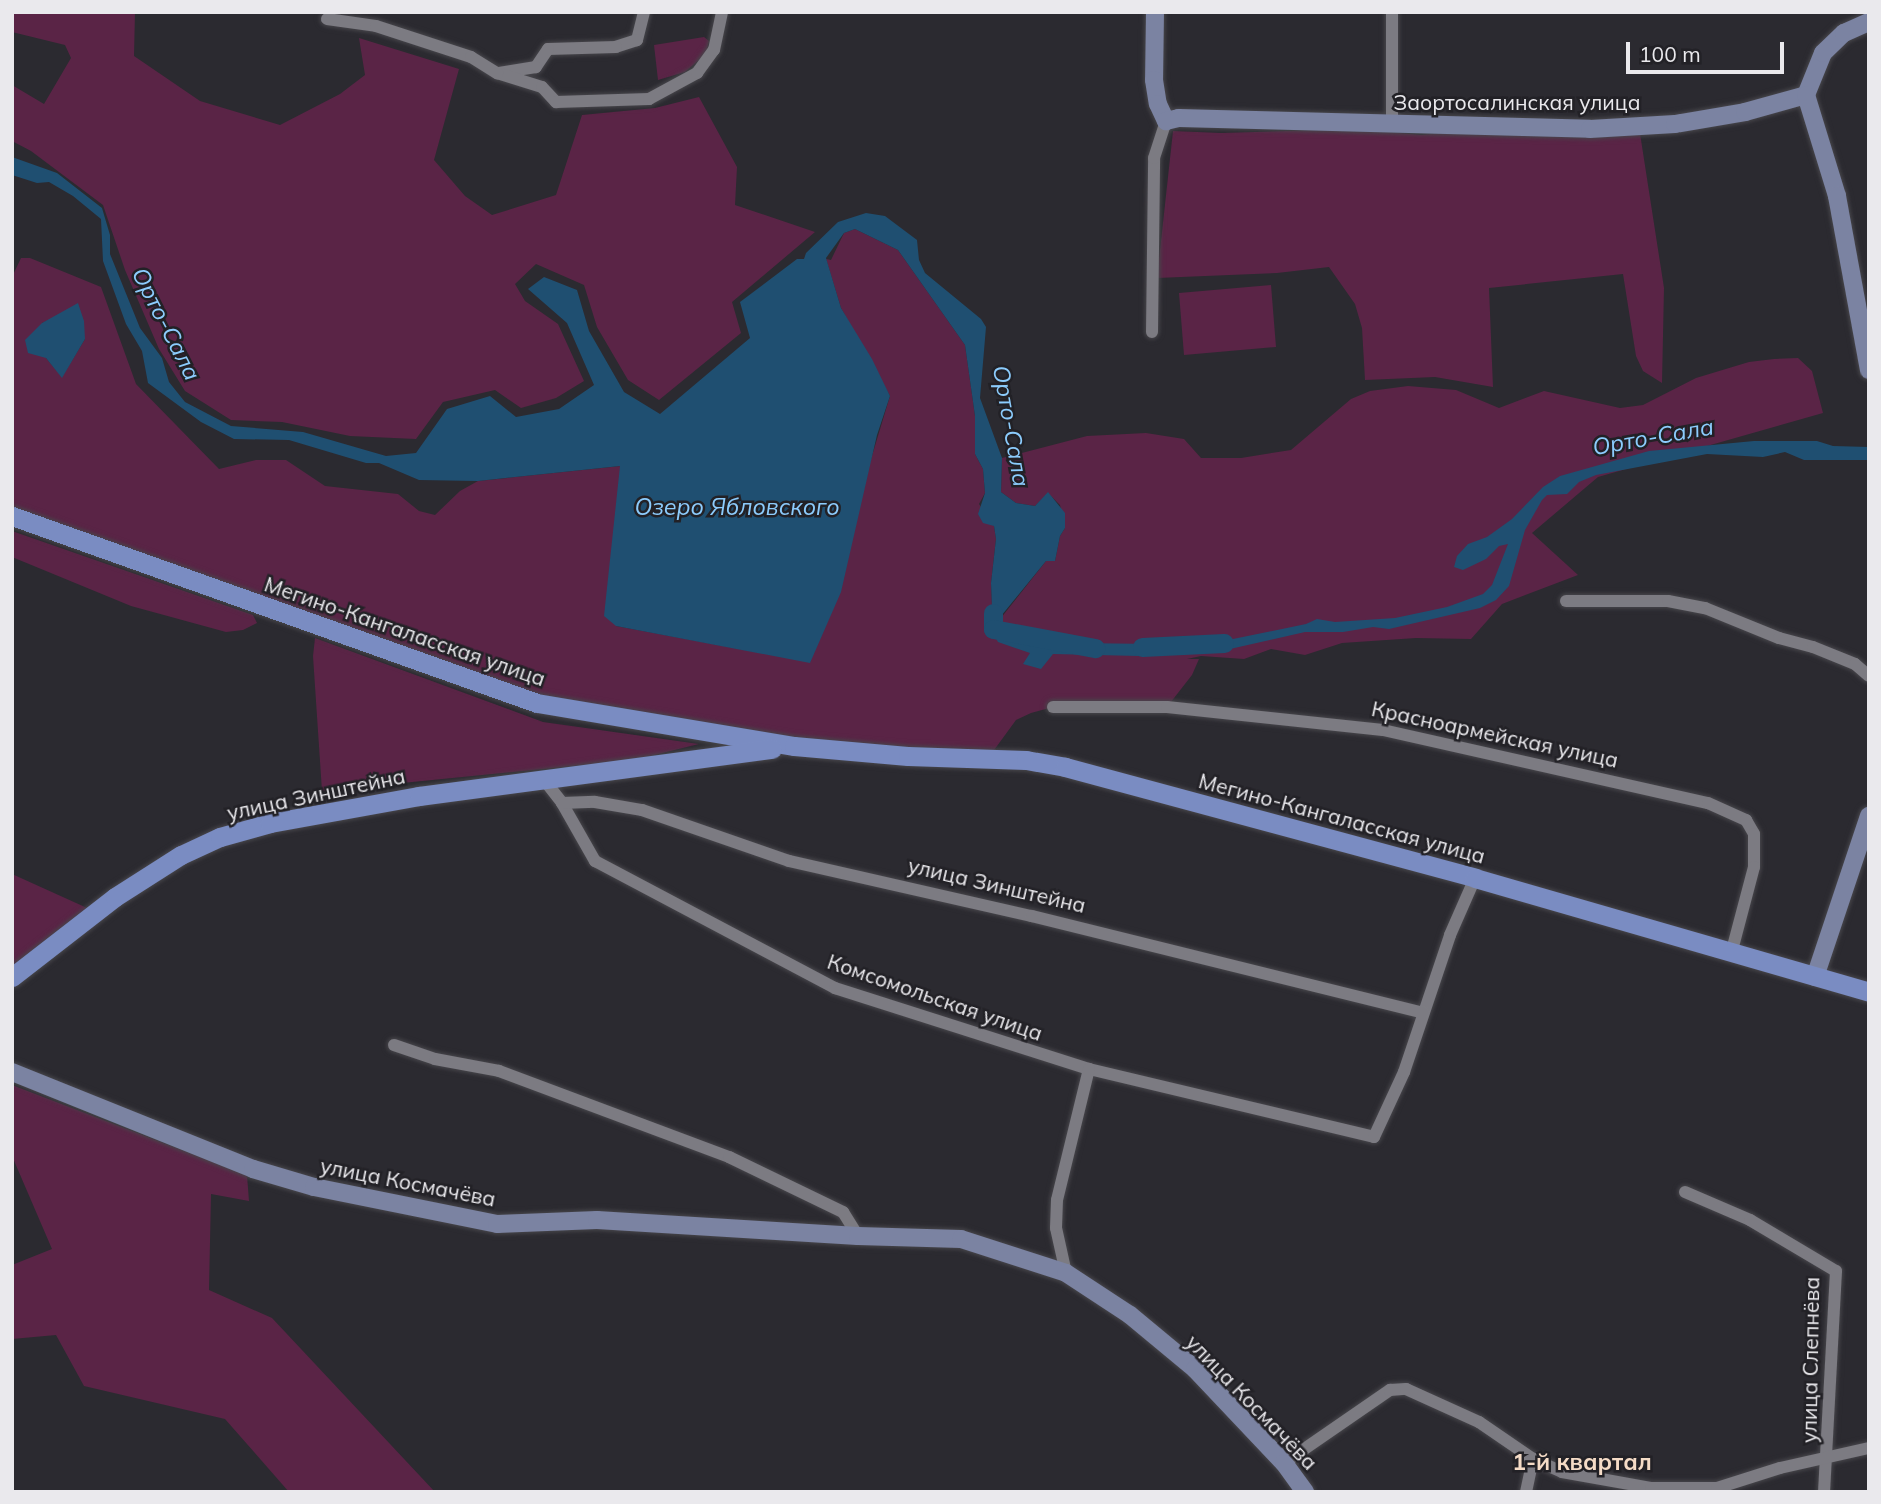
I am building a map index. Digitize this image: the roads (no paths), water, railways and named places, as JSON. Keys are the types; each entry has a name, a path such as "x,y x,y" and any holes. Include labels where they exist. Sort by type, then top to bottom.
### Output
{"main road":[{"path":"1154,12 1154,80 1158,104 1166,121"},
{"path":"1869,22 1844,33 1823,53 1807,95 1837,197 1869,370"},
{"name":"Заортосалинская улица","path":"1166,121 1179,118 1590,129 1675,124 1745,112 1807,95"},
{"name":"Мегино-Кангаласская улица","path":"12,516 537,703 794,746 908,756 1026,760 1065,767 1475,878 1732,950 1869,992"},
{"name":"Мегино-Кангаласская улица","path":"545,782 794,746"},
{"name":"улица Зинштейна","path":"12,977 115,897 181,855 220,837 270,823 419,796 545,782"},
{"path":"1815,977 1869,816"},
{"name":"улица Космачёва","path":"12,1072 253,1169 314,1187 497,1224 597,1220 858,1236 961,1239 1066,1272 1130,1315 1195,1370 1284,1463 1305,1492"}],"street":[{"path":"497,73 536,67 548,49 616,47 637,40 644,12"},
{"path":"327,19 376,26 471,57 497,73 542,87 556,102 649,99 697,73 714,50 722,12"},
{"path":"1392,12 1392,124"},
{"path":"1153,332 1154,158 1166,121"},
{"path":"1566,601 1668,601 1704,608 1779,638 1843,659 1869,676"},
{"name":"Красноармейская улица","path":"1053,707 1167,708 1383,730 1708,803 1746,820 1754,834 1754,867 1732,950"},
{"name":"Комсомольская улица","path":"545,782 562,803 595,861 835,988 1089,1069 1374,1137 1404,1072 1423,1013"},
{"name":"улица Зинштейна","path":"562,803 594,802 642,810 789,860 1423,1013"},
{"path":"1423,1013 1475,878"},
{"path":"394,1045 435,1059 499,1072 729,1157 843,1213 858,1236"},
{"path":"1066,1272 1056,1228 1057,1200 1089,1069"},
{"name":"улица Слепнёва","path":"1685,1192 1750,1220 1836,1271 1822,1458 1824,1492"},
{"path":"1284,1463 1390,1390 1406,1389 1479,1422 1533,1459 1562,1472 1651,1488 1717,1488 1822,1458 1869,1448"},
{"path":"1526,1492 1533,1459"}],"water":[{"name":"Озеро Ябловского","path":"12,157 57,173 102,208 110,235 110,254 140,328 162,358 169,382 185,402 231,426 303,432 386,456 416,453 447,409 490,396 516,417 559,409 594,385 567,323 528,289 544,277 577,290 589,331 624,392 660,414 750,338 740,302 797,259 804,259 806,253 838,222 866,213 885,216 917,240 919,260 925,273 981,319 986,327 980,398 1002,458 1001,492 1016,503 1035,506 1048,492 1065,513 1065,528 1060,536 1055,561 1046,561 997,621 1004,637 1025,644 1058,648 1075,643 1155,644 1189,648 1306,624 1317,619 1335,622 1395,618 1447,607 1483,594 1492,585 1508,544 1499,546 1486,559 1463,570 1454,567 1457,556 1468,544 1487,537 1512,519 1543,487 1560,476 1649,451 1754,441 1817,441 1833,446 1869,447 1869,460 1804,460 1785,452 1763,457 1707,454 1596,475 1579,482 1567,494 1547,495 1542,500 1525,530 1509,586 1496,600 1480,608 1389,629 1373,627 1343,632 1305,632 1230,649 1139,656 1053,654 1041,669 1023,664 1030,653 998,642 993,633 991,583 996,539 994,526 983,523 978,514 985,493 983,469 975,454 975,416 965,345 898,250 855,229 844,233 826,258 841,308 872,359 890,396 877,435 841,592 810,663 616,626 604,616 620,466 478,481 419,480 379,463 366,463 289,440 234,439 201,422 148,383 142,351 126,324 103,261 101,219 73,196 49,182 37,183 12,175"},
{"path":"78,303 84,321 85,339 62,378 46,358 28,353 25,340 42,323"}],"waterway":[{"name":"Орто-Сала","path":"993,613 993,629 1095,648"},
{"name":"Орто-Сала","path":"1142,647 1224,643"}],"district":[{"name":"1-й квартал","path":"1582,1462"}]}
